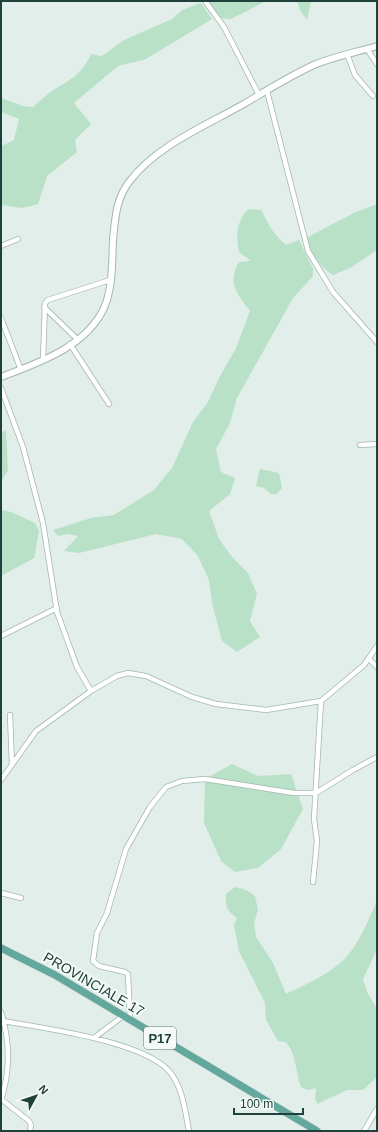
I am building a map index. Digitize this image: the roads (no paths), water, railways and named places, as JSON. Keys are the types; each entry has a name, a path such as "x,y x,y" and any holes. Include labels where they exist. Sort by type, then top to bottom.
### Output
{"main road":[{"name":"PROVINCIALE 17","path":"1,948 55,975 316,1131"}],"street":[{"path":"205,1 224,27 259,95"},
{"path":"1,377 43,360 70,344 95,323 104,308 110,280 114,217 128,183 147,161 259,95 315,65 377,46"},
{"path":"367,49 377,64"},
{"path":"347,54 354,75 373,96"},
{"path":"267,91 308,251 333,292 377,342"},
{"path":"1,246 18,239"},
{"path":"43,360 44,307 48,300 110,280"},
{"path":"44,307 77,339"},
{"path":"1,318 21,370"},
{"path":"70,344 109,404"},
{"path":"1,388 23,447 43,522 57,608 77,667 91,691"},
{"path":"360,445 377,444"},
{"path":"1,636 57,608"},
{"path":"1,780 36,731 91,691 117,676 128,673 146,676 192,697 216,704 266,710 321,701 364,665 369,660 377,646"},
{"path":"369,660 377,667"},
{"path":"313,882 317,841 314,819 321,701"},
{"path":"10,715 12,766"},
{"path":"130,1020 128,974 99,966 93,961 93,956 98,932 107,913 126,849 155,798 172,784 194,779 223,780 294,793 316,793 352,770 377,757"},
{"path":"1,893 21,898"},
{"path":"1,1014 7,1046 8,1071 1,1100 29,1121 31,1125 30,1131"},
{"path":"94,1038 123,1016"},
{"path":"3,1021 94,1038 137,1052 159,1062 169,1071 182,1096 189,1131"},
{"path":"364,1131 377,1109"}]}
